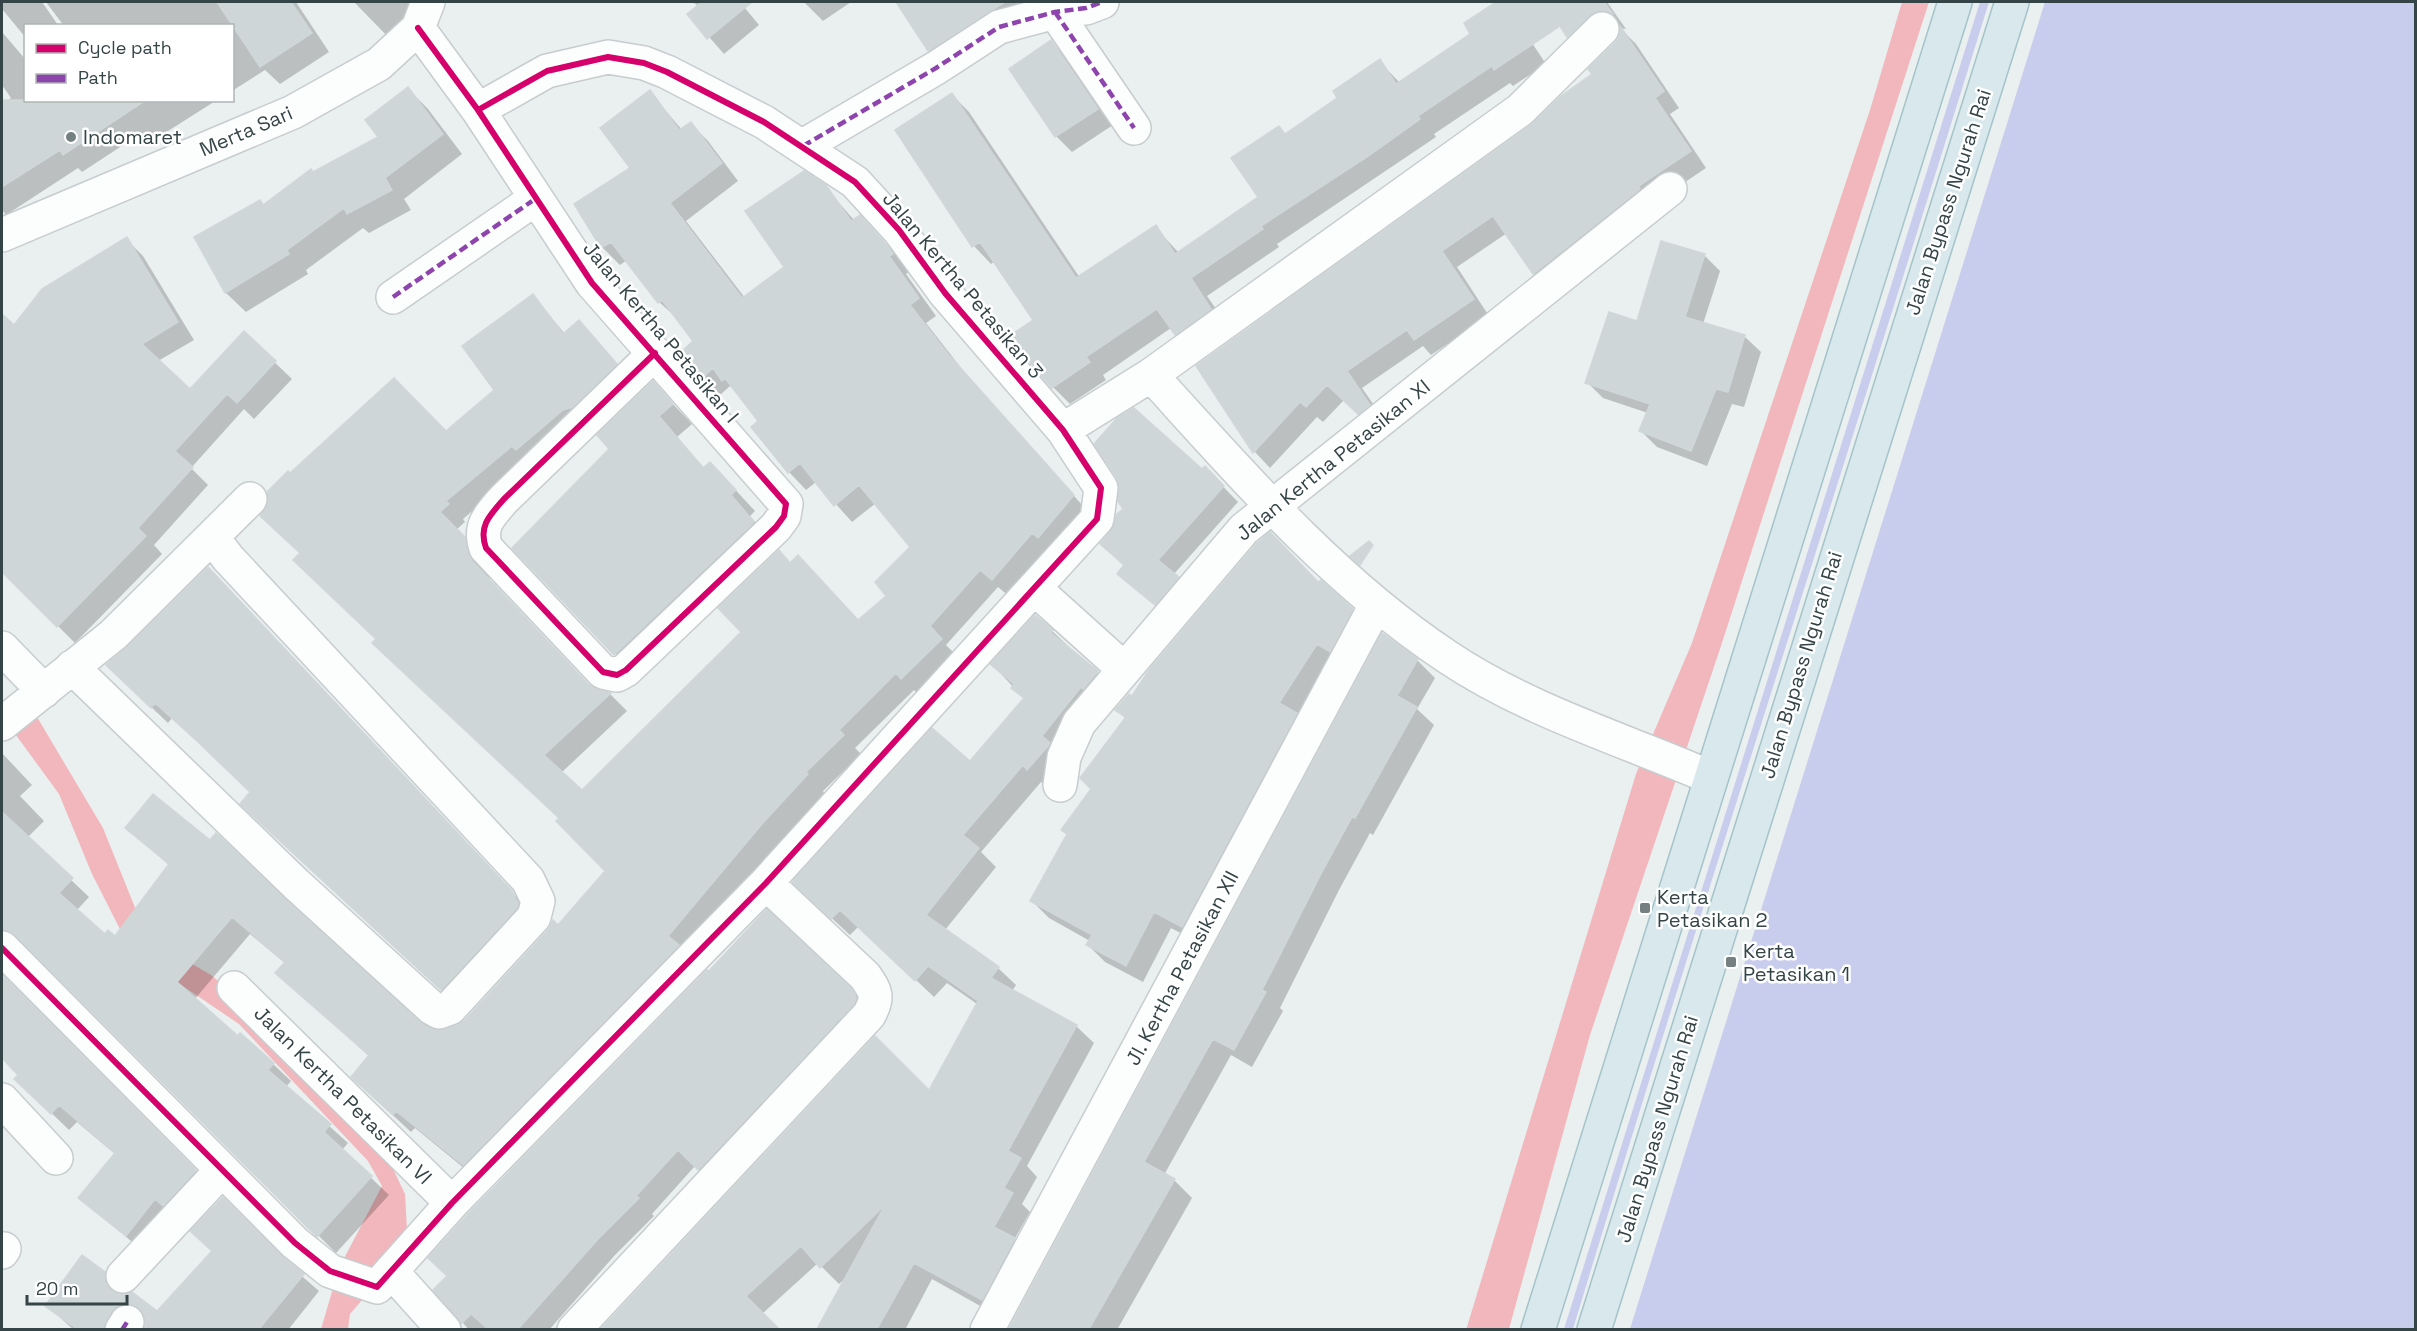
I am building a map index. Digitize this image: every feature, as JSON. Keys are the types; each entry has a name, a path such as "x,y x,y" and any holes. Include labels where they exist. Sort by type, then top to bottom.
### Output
{"highway":[{"path":"1538,1329 1700,772 1955,2"},
{"name":"Jalan Bypass Ngurah Rai","path":"1594,1329 2012,2"}],"street":[{"path":"803,146 936,68 999,27 1055,12 1086,8 1102,2"},
{"path":"1055,12 1134,128"},
{"name":"Jalan Kertha Petasikan I","path":"423,15 478,110 592,283 655,353 786,504 784,516 776,527 626,670 618,675 603,672 486,548 482,530 486,520 504,499 655,353"},
{"name":"Merta Sari","path":"2,235 294,112 380,63 423,15"},
{"path":"1063,429 1151,375 1520,110 1602,29"},
{"name":"Jalan Kertha Petasikan 3","path":"478,110 546,71 608,57 644,63 695,84 803,146 862,190 899,230 945,293 1063,429 1101,488 1097,519 1034,588"},
{"name":"Jalan Kertha Petasikan XI","path":"1060,785 1064,757 1080,723 1244,529 1670,189"},
{"path":"393,297 535,199"},
{"path":"1151,375 1271,506 1376,605 1447,657 1519,697 1700,772"},
{"path":"2,648 22,707 113,635 250,499"},
{"path":"72,667 296,884 432,1008 439,1012 450,1008 534,917 538,901 528,880 228,558 212,537"},
{"path":"384,1279 452,1203 766,883 1034,588 1124,669"},
{"name":"Jl. Kertha Petasikan XII","path":"987,1329 1376,605"},
{"path":"574,1329 861,1023 877,1001 877,993 865,976 766,883"},
{"path":"2,948 295,1243 330,1271 384,1279 444,1329"},
{"name":"Jalan Kertha Petasikan VI","path":"234,988 452,1203"},
{"path":"2,1100 56,1158"},
{"path":"123,1276 221,1171"}],"shaded area":[{"path":"1902,2 1929,2 1720,649 1590,1035 1509,1329 1466,1330 1636,774 1692,643 1870,110"},
{"path":"1980,2 1989,2 1675,997 1573,1329 1564,1329"},
{"path":"2045,2 2415,2 2415,1329 1630,1329"},
{"path":"37,717 103,828 142,925 165,948 211,975 246,1004 384,1150 405,1194 407,1230 388,1270 350,1314 348,1329 321,1329 339,1268 382,1186 368,1161 239,1024 140,957 124,937 92,874 59,794 13,731"}],"building":[{"path":"217,2 291,2 312,33 260,67 234,28 234,24 232,24"},
{"path":"702,2 752,2 707,39 687,14"},
{"path":"896,2 1005,2 928,51"},
{"path":"1496,2 1604,2 1613,14 1597,11 1567,37 1560,26 1494,70 1492,66 1418,116 1420,119 1370,155 1261,226 1263,229 1191,278 1211,309 1175,335 1157,309 1086,357 1090,362 1052,388 1008,337 1033,320 980,242 972,247 895,130 952,93 1076,278 1156,225 1175,254 1258,197 1231,158 1279,126 1285,134 1337,98 1333,91 1380,59 1396,84 1470,34 1464,23"},
{"path":"1620,26 1664,91 1655,98 1691,151 1639,186 1640,189 1533,274 1493,216 1442,251 1474,299 1414,340 1407,330 1347,371 1370,405 1358,414 1327,385 1306,407 1300,402 1253,453 1196,366 1531,125 1561,96 1592,74 1588,69 1616,42 1620,34"},
{"path":"1051,40 1098,109 1055,137 1009,69"},
{"path":"408,87 443,134 385,178 392,190 347,214 344,208 287,250 289,254 225,293 194,237 260,200 263,205 311,169 313,172 378,137 365,120"},
{"path":"650,90 679,130 691,122 722,163 670,203 742,298 784,267 745,211 804,171 826,185 851,221 860,215 884,242 893,254 889,256 919,298 910,305 948,354 1074,495 1038,538 1032,533 992,580 980,570 930,626 942,639 901,679 896,673 839,730 844,735 806,772 808,774 762,824 668,936 679,945 463,1165 396,1111 393,1115 351,1077 369,1055 275,973 285,962 232,917 177,982 238,1036 240,1033 274,1063 268,1070 331,1124 324,1132 372,1176 317,1237 15,935 2,930 2,812 73,878 59,893 105,934 108,930 115,936 169,864 125,828 153,794 210,840 216,833 420,1022 438,1031 464,1021 548,930 553,920 558,925 605,871 556,821 559,818 372,643 376,639 293,560 300,553 260,516 268,504 267,492 394,378 446,431 494,390 462,346 533,294 563,334 579,320 617,364 573,407 563,410 516,450 512,446 446,501 449,504 440,512 465,537 472,561 589,685 611,693 544,755 582,790 741,632 718,608 779,550 790,563 798,555 858,620 886,596 875,582 910,547 859,485 834,506 800,463 788,473 751,427 758,421 725,378 722,381 713,368 701,379 679,354 693,341 662,300 658,303 611,242 601,248 574,204 630,168 600,128"},
{"path":"2,100 143,102 63,155 60,150 2,187"},
{"path":"127,237 178,322 142,344 190,389 244,331 276,361 237,403 227,394 175,451 193,467 138,528 146,536 57,627 2,572 2,314 14,325 42,289"},
{"path":"1661,241 1705,254 1685,317 1745,335 1728,392 1716,389 1691,451 1639,431 1650,404 1585,383 1609,312 1637,321"},
{"path":"653,381 673,404 659,416 703,468 710,462 736,490 731,495 754,522 614,655 512,548 609,449 597,435"},
{"path":"1134,408 1202,469 1205,466 1224,486 1158,560 1179,577 1155,605 1117,574 1124,565 1100,544 1111,531 1117,514 1123,509 1118,501 1117,478 1094,444 1117,418"},
{"path":"1270,532 1318,582 1321,580 1353,609 1330,652 1317,644 1279,703 1297,713 1182,927 1154,912 1126,966 1086,945 1092,935 1030,901 1067,834 1061,830 1091,789 1080,778 1126,717 1115,710 1129,694 1132,696 1149,670 1257,543"},
{"path":"1369,541 1373,545 1360,565 1350,556"},
{"path":"208,567 512,891 518,903 517,908 441,990 240,804 250,792 155,703 151,708 106,665"},
{"path":"1035,615 1053,630 1051,633 1098,671 1083,689 1081,687 1042,736 1050,743 1048,746 1027,770 1023,765 963,835 979,848 926,915 999,967 991,978 1077,1025 1008,1151 1021,1158 1004,1188 1013,1193 994,1227 1015,1238 982,1300 914,1263 877,1329 817,1329 885,1205 820,1268 801,1246 746,1296 779,1329 601,1329 875,1036 929,1090 978,1001 928,966 915,981 840,910 831,919 792,882 932,728 970,761 1024,698 1011,688 1014,684 990,664"},
{"path":"1382,633 1418,659 1397,696 1417,707 1322,872 1262,990 1266,992 1234,1050 1213,1039 1144,1162 1175,1179 1089,1329 1009,1329"},
{"path":"767,909 851,988 856,998 854,1004 698,1170 678,1150 636,1196 639,1198 599,1238 518,1329 488,1329 471,1314 461,1324 433,1290 447,1276 428,1258 466,1216 707,970 709,971"},
{"path":"2,974 196,1170 163,1206 155,1199 126,1236 78,1198 115,1153 59,1105 51,1114 14,1079 18,1075 2,1058"},
{"path":"223,1197 282,1256 304,1274 259,1329 144,1329 146,1322 143,1313 136,1306 127,1303 111,1312 103,1329 77,1329 45,1306 82,1255 105,1272 105,1282 111,1290 119,1294 132,1292 157,1311 212,1251 190,1231"}],"marked path":[{"path":"803,146 936,68 999,27 1055,12 1086,8 1102,2"},
{"path":"1055,12 1134,128"},
{"path":"393,297 535,199"},
{"path":"122,1330 127,1322"}],"cycle path":[{"path":"418,28 478,110 592,283 786,504 784,516 776,527 626,670 617,675 603,672 486,548 483,533 490,516 504,499 655,353"},
{"path":"2,948 295,1243 330,1271 377,1287 452,1203 766,883 1097,519 1101,488 1063,430 945,293 899,230 855,182 764,122 667,72 644,63 608,57 547,71 478,110"}],"place":[{"name":"Indomaret","path":"71,137"},
{"name":"Kerta Petasikan 2","path":"1645,908"},
{"name":"Kerta Petasikan 1","path":"1731,962"}]}
